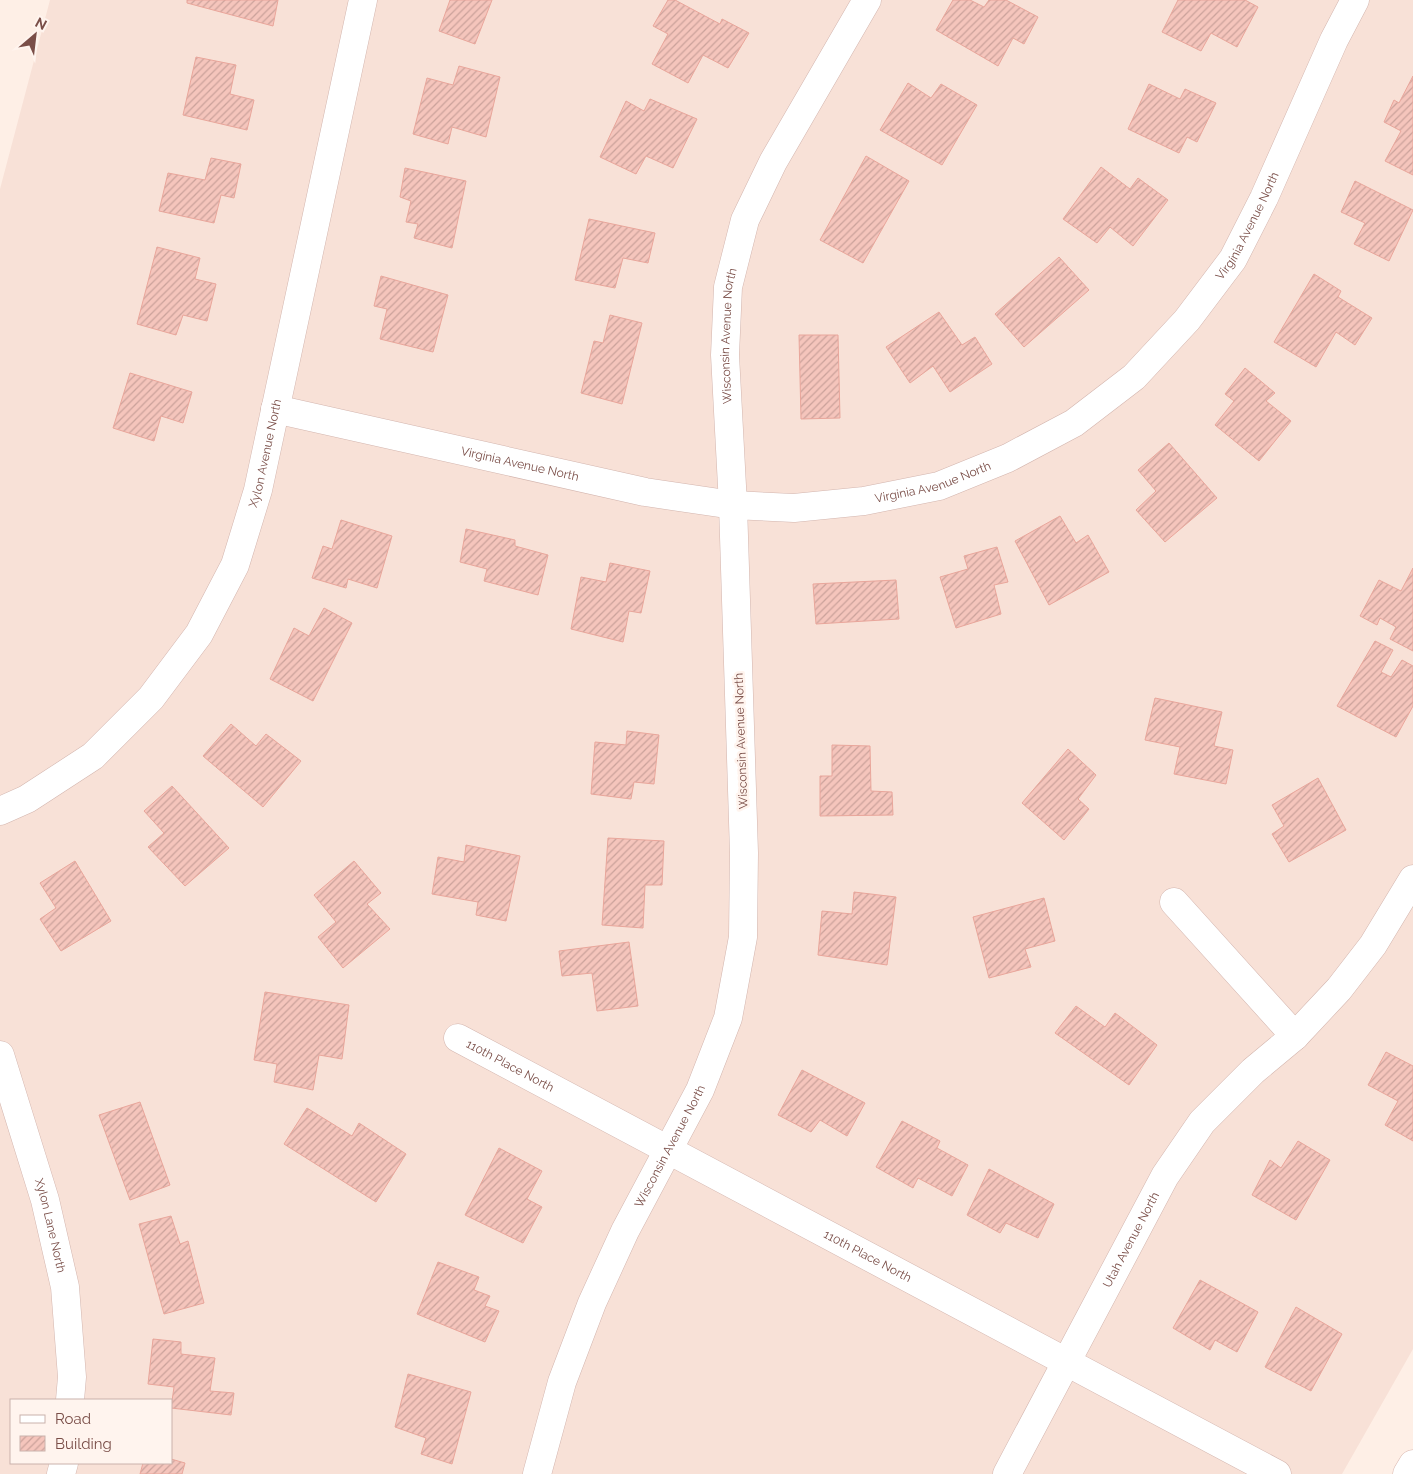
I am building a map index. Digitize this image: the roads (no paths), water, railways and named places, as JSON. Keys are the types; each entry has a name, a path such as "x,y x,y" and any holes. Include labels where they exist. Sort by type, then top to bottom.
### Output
{"street":[{"name":"Xylon Avenue North","path":"0,811 26,799 93,756 151,698 199,634 235,565 258,490 363,0"},
{"name":"Wisconsin Avenue North","path":"537,1474 562,1382 592,1303 625,1231 700,1090 728,1018 743,937 744,853 733,505 725,355 728,287 745,220 773,162 867,0"},
{"name":"Virginia Avenue North","path":"275,409 645,492 733,505 794,508 864,501 939,486 1008,458 1074,423 1134,377 1187,320 1233,259 1264,198 1334,40 1355,0"},
{"name":"Utah Avenue North","path":"1007,1474 1165,1176 1202,1122 1253,1071 1295,1036 1339,989 1373,944 1413,879"},
{"path":"1174,902 1295,1036"},
{"name":"110th Place North","path":"458,1038 1276,1474"},
{"name":"Xylon Lane North","path":"0,1055 45,1200 65,1287 72,1377 70,1399"},
{"path":"1407,1474 1413,1464"}]}
